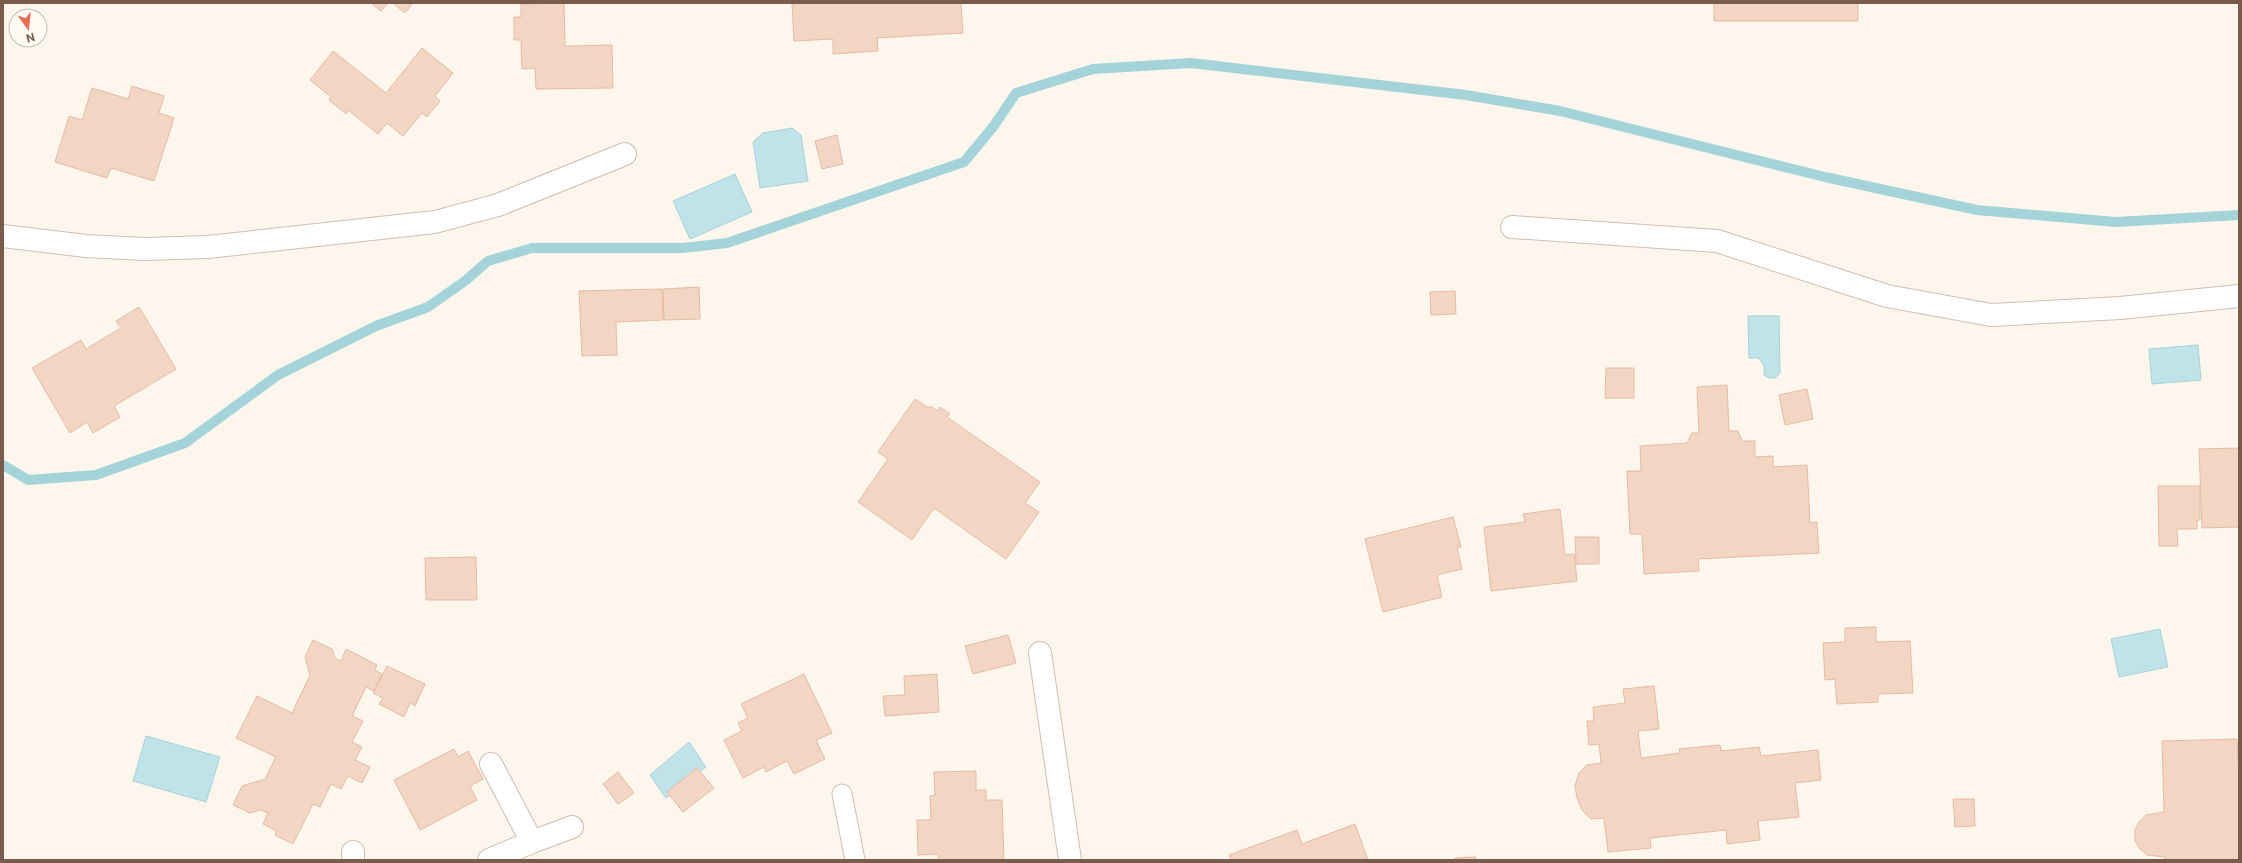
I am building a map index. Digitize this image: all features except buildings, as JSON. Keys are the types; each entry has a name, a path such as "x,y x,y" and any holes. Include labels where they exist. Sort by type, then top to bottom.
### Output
{"street":[{"path":"3,236 86,246 145,250 208,247 435,222 498,204 624,154"},
{"path":"1512,227 1717,241 1887,296 1991,315 2105,309 2239,296"},
{"path":"1040,653 1070,860"},
{"path":"491,764 532,842"},
{"path":"490,860 572,827"}],"lane":[{"path":"842,794 855,860"}],"water":[{"path":"792,128 801,135 808,181 760,188 753,142 763,133"},
{"path":"735,174 752,212 690,239 673,201"},
{"path":"1748,316 1779,316 1780,373 1775,378 1769,378 1764,375 1764,366 1759,358 1749,358"},
{"path":"2198,345 2201,380 2152,384 2149,349"},
{"path":"2160,629 2168,667 2119,677 2111,639"},
{"path":"146,736 220,757 206,802 133,781"},
{"path":"689,742 706,767 666,798 650,775"}],"waterway":[{"path":"3,465 28,480 96,475 185,443 278,375 376,326 428,307 465,281 488,261 532,248 683,248 727,243 964,162 993,127 1016,93 1093,69 1191,63 1466,95 1560,111 1825,177 1977,210 2116,222 2239,215"}]}
